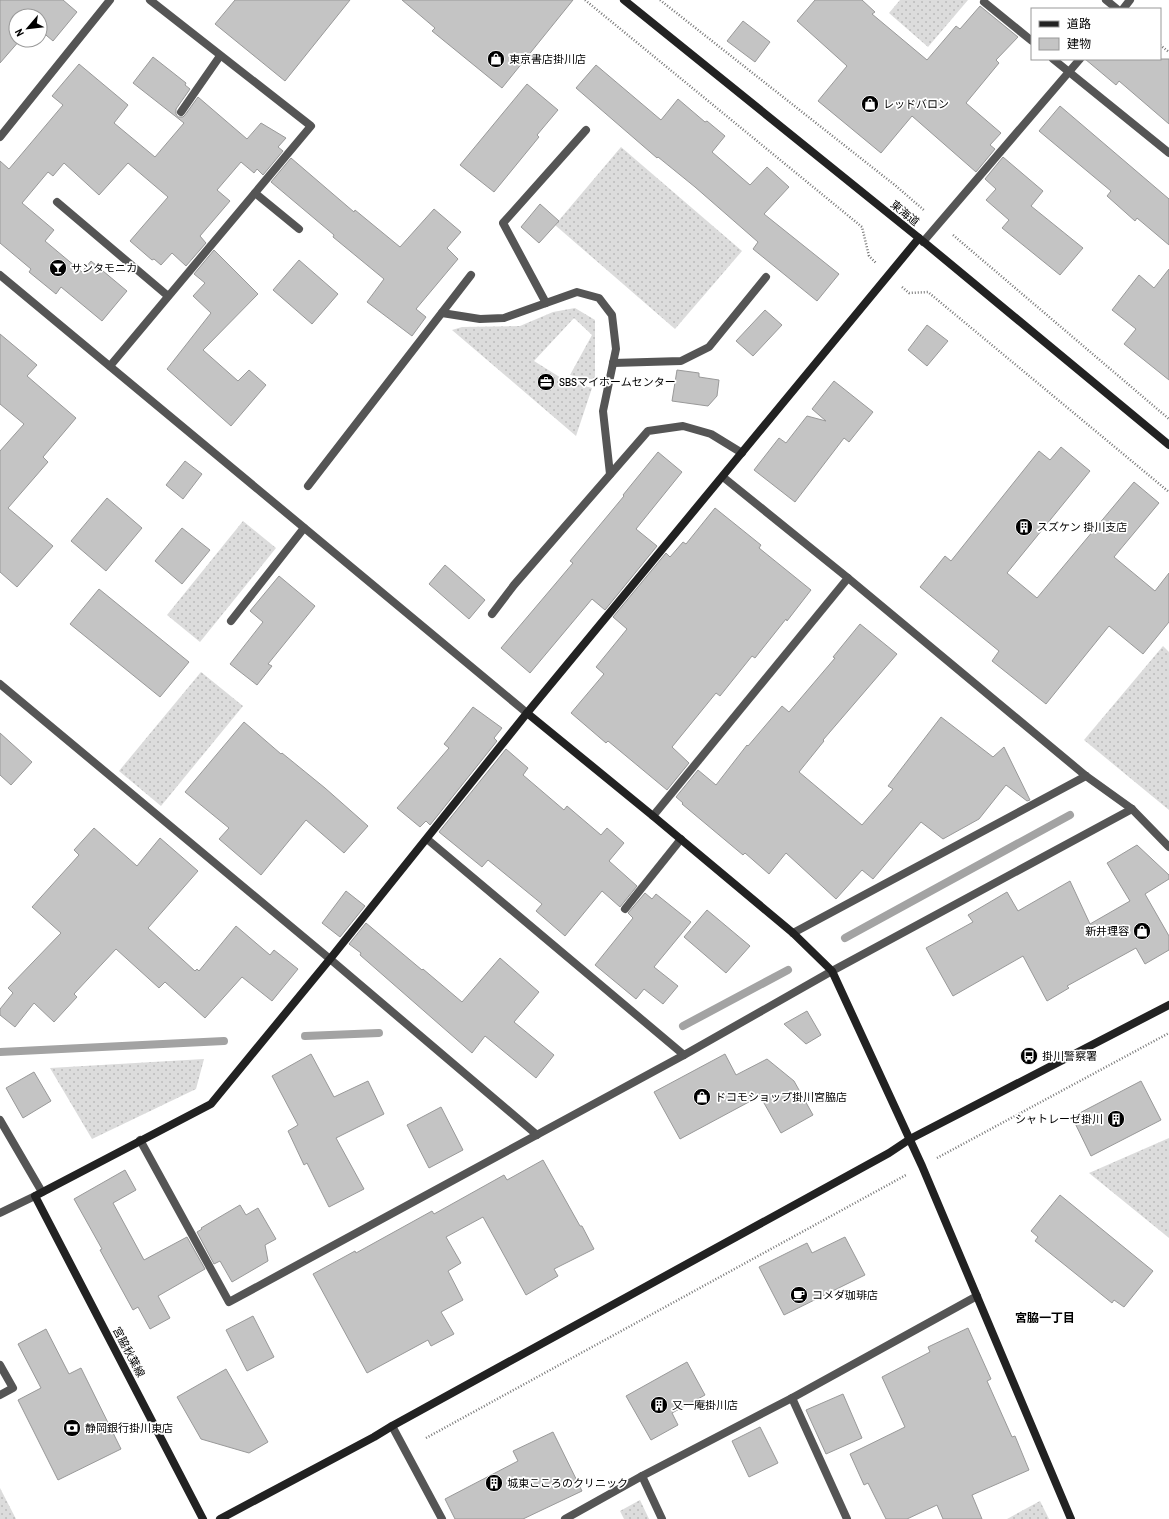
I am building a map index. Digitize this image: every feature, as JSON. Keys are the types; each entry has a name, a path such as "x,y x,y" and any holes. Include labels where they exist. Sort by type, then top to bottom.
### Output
{"street":[{"path":"0,138 110,0"},
{"path":"110,366 310,126 150,0"},
{"name":"東海道","path":"624,0 1167,440"},
{"path":"1106,0 1116,8"},
{"path":"1124,8 1130,0"},
{"path":"984,2 1031,41"},
{"path":"181,112 220,56"},
{"path":"1054,60 1169,153"},
{"path":"0,1213 211,1104 427,839 527,713 888,275 939,223 1079,60"},
{"path":"546,302 503,223 586,130"},
{"path":"255,193 299,229"},
{"path":"58,202 168,296"},
{"path":"0,275 681,839 793,934 832,971 922,1166 1071,1519"},
{"path":"308,486 472,275"},
{"path":"613,363 681,361 709,347 766,277"},
{"path":"442,313 480,319 504,318 577,292 600,298 612,315 616,349 603,411 610,474"},
{"path":"492,614 514,585 648,431 683,426 711,434 742,453"},
{"path":"723,477 848,578 1086,776 1132,809 1169,847"},
{"path":"231,621 304,528"},
{"path":"653,816 848,578"},
{"path":"0,684 330,959 537,1135"},
{"path":"793,934 1086,776"},
{"path":"140,1140 229,1302 684,1055 832,971 1132,809"},
{"path":"427,839 684,1055"},
{"path":"625,909 681,839"},
{"path":"220,1519 374,1437 889,1153 910,1139 1169,1005"},
{"path":"0,1120 38,1194"},
{"name":"宮脇秋葉線","path":"38,1194 203,1519"},
{"path":"565,1519 642,1476 792,1398 977,1296"},
{"path":"0,1364 13,1388 0,1395"},
{"path":"792,1398 848,1519"},
{"path":"392,1426 442,1519"},
{"path":"642,1476 662,1519"}],"path":[{"path":"585,0 862,227 869,256 909,293 928,292 1169,492"},
{"path":"660,0 896,186 1169,418"},
{"path":"1161,46 1169,52"},
{"path":"426,1438 922,1166 1169,1033"}],"shaded area":[{"path":"900,0 968,0 928,47 889,13"},
{"path":"621,147 742,251 675,329 555,225"},
{"path":"575,308 595,320 595,380 570,375 592,335 574,318 534,361 566,381 592,388 576,436 452,330 462,327 520,326 553,312"},
{"path":"243,521 276,548 200,642 167,615"},
{"path":"1163,646 1169,652 1169,810 1084,740"},
{"path":"201,672 243,706 161,806 119,771"},
{"path":"204,1059 196,1089 92,1139 50,1068"},
{"path":"1169,1138 1169,1238 1089,1173"},
{"path":"0,1488 16,1519 0,1519"},
{"path":"640,1500 649,1519 624,1519 620,1511"},
{"path":"1040,1501 1049,1519 1007,1519"}],"building":[{"path":"0,0 63,0 77,12 53,41 48,37 48,8 8,8 8,48 13,48 0,63"},
{"path":"235,0 350,0 285,81 215,24"},
{"name":"東京書店掛川店","path":"402,0 573,0 502,88 432,31 435,28"},
{"path":"815,0 862,0 875,12 872,14 927,60 956,26 960,29 980,6 1018,37 996,60 999,63 966,103 1001,133 990,145 995,149 976,172 912,116 881,153 818,101 847,66 797,21"},
{"path":"743,21 770,42 755,62 727,41"},
{"path":"153,57 186,83 185,85 190,89 176,109 176,114 178,117 183,117 185,115 198,97 247,139 261,123 286,138 278,147 283,151 263,175 257,169 254,173 241,162 217,190 230,201 200,236 206,243 186,266 172,253 161,265 154,259 152,260 130,241 168,197 128,163 99,195 64,163 53,176 48,172 22,203 54,230 45,241 82,272 91,261 127,291 102,321 61,287 56,294 29,272 31,269 0,243 0,161 9,169 63,105 52,96 79,64 128,105 114,123 155,157 184,123 133,83"},
{"path":"1169,59 1169,124 1119,81 1116,85 1086,60"},
{"path":"596,65 661,120 678,99 705,122 707,121 725,136 712,152 750,185 767,167 789,187 764,214 839,274 817,301 753,249 758,242 695,187 658,157 657,158 576,88"},
{"path":"527,84 558,110 537,135 539,137 494,192 460,165"},
{"path":"1060,106 1169,199 1169,245 1137,218 1135,221 1107,196 1111,191 1039,131"},
{"path":"1003,157 1043,191 1031,206 1083,248 1060,275 1002,228 1009,220 986,200 996,189 985,179"},
{"path":"291,158 354,212 355,210 400,247 434,209 461,232 447,248 458,259 416,309 426,317 412,336 367,302 384,279 333,237 334,235 271,182"},
{"path":"540,204 559,221 539,243 521,227"},
{"path":"214,250 258,294 203,350 238,381 249,370 266,385 231,426 167,369 211,313 193,296 205,283 194,274"},
{"path":"299,260 338,294 312,324 273,290"},
{"path":"1169,269 1169,380 1124,344 1136,329 1112,310 1139,275 1154,288"},
{"path":"765,310 782,325 753,356 736,341"},
{"path":"927,325 948,341 927,366 908,350"},
{"path":"0,334 37,365 27,376 76,418 43,457 48,462 8,508 53,546 17,587 0,572 0,451 24,424 0,404"},
{"path":"677,370 699,373 699,377 719,380 717,396 708,406 672,401"},
{"path":"834,381 873,412 849,442 844,438 795,502 754,470 779,438 786,443 807,416 826,421 812,409"},
{"path":"1061,447 1090,471 1007,573 1037,598 1134,482 1159,503 1114,557 1155,591 1169,573 1169,622 1143,654 1109,626 1046,704 992,661 999,651 920,587 945,556 951,561 1039,451 1050,460"},
{"path":"658,452 682,472 636,529 657,546 605,610 592,599 530,673 501,648 573,563 570,561"},
{"path":"185,461 202,474 183,499 166,485"},
{"path":"107,498 142,528 106,571 71,541"},
{"path":"715,508 761,545 759,548 811,590 755,658 752,656 720,696 716,693 672,747 689,763 667,790 608,741 606,743 571,713 604,674 596,667 627,629 613,617 666,553 670,557 683,542 686,544"},
{"path":"182,528 210,550 182,584 155,561"},
{"path":"445,565 485,600 469,619 429,584"},
{"path":"279,576 315,606 268,664 272,666 257,685 230,664 263,622 250,611"},
{"path":"99,589 189,662 160,697 70,624"},
{"path":"860,624 897,654 823,740 824,741 799,772 862,825 893,789 888,786 941,717 993,757 1004,747 1030,800 1027,801 1006,785 979,819 943,839 921,822 873,879 862,870 836,899 786,853 769,874 745,853 743,855 682,804 683,803 676,797 698,770 716,785 747,745 748,746 782,706 789,712 835,658 833,657"},
{"path":"473,707 502,728 494,738 497,741 430,825 426,821 420,827 397,808 449,748 444,744"},
{"path":"244,722 281,754 282,753 325,788 368,826 344,853 306,820 261,875 219,839 229,828 185,792"},
{"path":"0,733 32,762 11,785 0,775"},
{"path":"506,749 528,768 523,775 564,810 567,806 601,835 607,828 624,843 609,861 637,886 620,907 602,891 565,936 536,911 542,904 488,860 482,867 439,832"},
{"path":"94,828 137,866 160,838 198,871 148,928 195,971 197,969 199,971 236,926 270,955 274,950 298,969 272,1001 242,977 205,1018 165,982 159,988 116,949 74,994 77,997 54,1022 34,1003 15,1027 0,1015 0,1009 13,993 8,988 61,933 32,907 79,855 74,850"},
{"path":"1137,845 1169,875 1169,879 1145,894 1169,936 1169,950 1145,964 1136,948 1067,986 1069,988 1047,1001 1023,956 953,996 926,948 973,922 968,915 1007,892 1018,911 1070,881 1090,924 1130,901 1107,863"},
{"path":"346,891 365,906 340,937 322,923"},
{"path":"645,893 652,899 656,894 691,922 654,967 678,986 663,1004 644,989 636,999 595,965 633,918 628,913"},
{"path":"707,910 750,946 726,973 684,937"},
{"path":"366,923 462,1002 500,958 539,992 514,1022 554,1055 536,1078 485,1036 472,1053 360,955 361,953 349,944"},
{"path":"807,1011 821,1035 806,1044 784,1024"},
{"path":"311,1054 334,1097 368,1081 384,1114 336,1138 364,1189 329,1207 307,1163 304,1165 288,1131 298,1125 272,1076"},
{"name":"ドコモショップ掛川宮脇店","path":"725,1054 736,1075 767,1059 794,1081 813,1115 781,1133 760,1096 680,1139 654,1092"},
{"path":"34,1072 51,1101 23,1118 6,1088"},
{"name":"シャトレーゼ掛川","path":"1141,1081 1161,1120 1091,1156 1072,1117"},
{"path":"441,1107 463,1150 429,1168 407,1125"},
{"path":"543,1160 594,1249 554,1269 558,1276 526,1295 483,1217 446,1237 461,1263 448,1271 463,1300 441,1312 454,1334 431,1346 428,1340 367,1373 313,1274 355,1251 356,1253 432,1211 434,1214 504,1175 507,1180"},
{"path":"125,1170 136,1190 113,1203 144,1260 187,1237 205,1269 158,1296 170,1318 150,1329 138,1307 133,1310 100,1250 102,1249 74,1199"},
{"path":"1060,1195 1153,1271 1124,1307 1114,1300 1112,1303 1035,1241 1038,1237 1031,1231"},
{"path":"240,1205 246,1215 258,1208 276,1239 265,1245 268,1261 232,1282 220,1261 214,1264 197,1232 202,1229 201,1228"},
{"name":"コメダ珈琲店","path":"845,1237 865,1275 784,1315 759,1267 807,1243 812,1253"},
{"path":"253,1316 274,1357 247,1371 226,1330"},
{"path":"968,1328 991,1379 987,1381 1012,1437 1015,1436 1029,1470 972,1495 982,1519 943,1519 937,1505 907,1519 886,1519 868,1483 864,1485 850,1454 905,1427 882,1377 930,1352 928,1347"},
{"name":"静岡銀行掛川東店","path":"46,1329 69,1374 81,1368 121,1449 58,1480 18,1400 41,1388 18,1344"},
{"name":"又一庵掛川店","path":"687,1362 705,1395 672,1413 678,1425 651,1440 626,1396"},
{"path":"226,1369 268,1442 249,1453 201,1439 177,1397"},
{"path":"843,1394 862,1438 826,1454 806,1410"},
{"path":"760,1427 778,1463 749,1477 732,1441"},
{"path":"553,1432 582,1491 523,1519 455,1519 445,1499 518,1461 513,1451"}],"waterway":[{"path":"845,938 1070,815"},
{"path":"683,1026 788,970"},
{"path":"305,1036 379,1033"},
{"path":"0,1052 224,1041"}],"place":[{"name":"東京書店掛川店","path":"496,59"},
{"name":"レッドバロン","path":"870,104"},
{"name":"サンタモニカ","path":"58,268"},
{"name":"SBSマイホームセンター","path":"546,382"},
{"name":"スズケン 掛川支店","path":"1024,527"},
{"name":"新井理容","path":"1142,931"},
{"name":"掛川警察署","path":"1029,1056"},
{"name":"ドコモショップ掛川宮脇店","path":"702,1097"},
{"name":"シャトレーゼ掛川","path":"1116,1119"},
{"name":"コメダ珈琲店","path":"799,1295"},
{"name":"又一庵掛川店","path":"659,1405"},
{"name":"静岡銀行掛川東店","path":"72,1428"},
{"name":"城東こころのクリニック","path":"494,1483"}],"district":[{"name":"宮脇一丁目","path":"1045,1318"}]}
